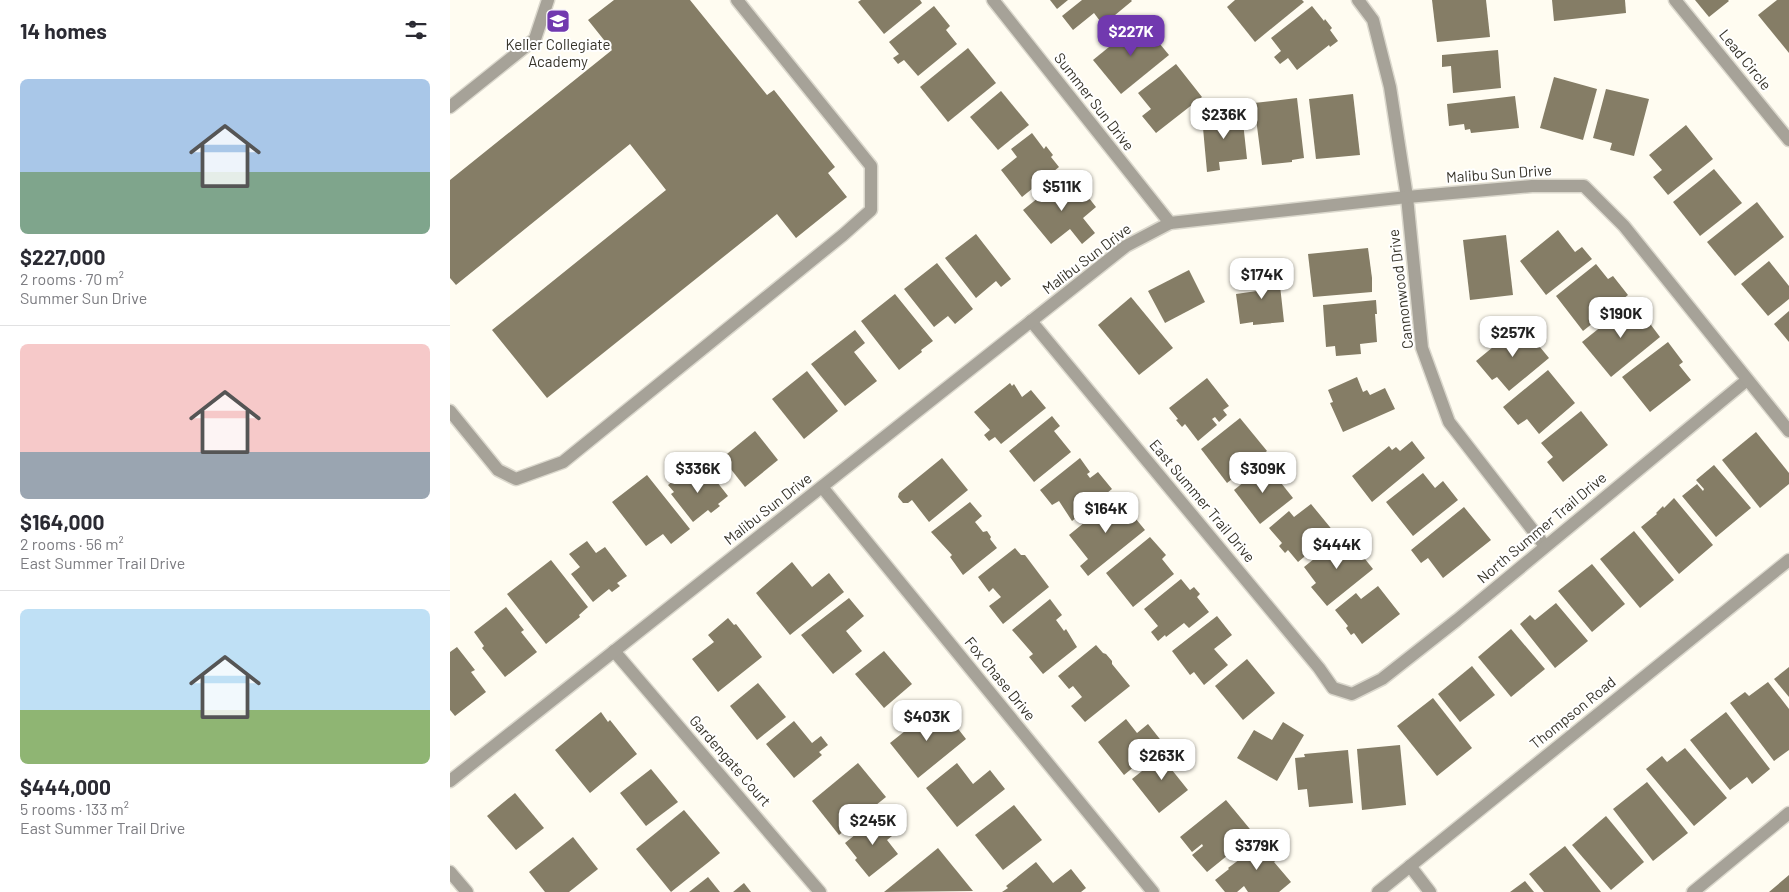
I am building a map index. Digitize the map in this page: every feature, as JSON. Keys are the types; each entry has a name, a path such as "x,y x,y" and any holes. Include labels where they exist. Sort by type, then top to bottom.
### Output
{"street":[{"path":"450,107 534,39 548,0"},
{"path":"450,411 498,470 516,479 564,462 871,210 871,166 737,0"},
{"name":"Summer Sun Drive","path":"993,0 1170,223"},
{"name":"Cannonwood Drive","path":"1358,0 1373,20 1384,57 1390,87 1407,198 1422,348 1449,422 1545,546"},
{"name":"Lead Circle","path":"1675,0 1789,140"},
{"name":"Malibu Sun Drive","path":"450,781 1126,246 1170,223 1532,186 1584,186 1624,226 1789,431"},
{"name":"East Summer Trail Drive","path":"1031,321 1319,668 1333,688 1352,694"},
{"name":"North Summer Trail Drive","path":"1352,694 1382,679 1457,620 1747,380"},
{"name":"Fox Chase Drive","path":"822,487 1153,892"},
{"name":"Thompson Road","path":"1378,892 1789,560"},
{"name":"Gardengate Court","path":"614,651 820,892"},
{"path":"1693,892 1789,813"},
{"path":"1410,866 1430,892"},
{"path":"450,872 467,892"}],"building":[{"path":"614,0 690,0 767,95 774,90 835,167 828,173 847,197 796,238 777,214 547,398 492,330 666,190 630,144 456,285 450,278 450,180 612,50 588,20"},
{"path":"861,0 920,0 922,3 884,34 858,2"},
{"path":"1050,0 1068,0 1057,9"},
{"path":"1082,0 1132,1 1103,25 1094,13 1073,30 1062,16"},
{"path":"1235,0 1302,0 1304,2 1255,42 1227,7"},
{"path":"1432,0 1486,0 1490,37 1437,42"},
{"path":"1552,0 1625,0 1626,13 1554,21"},
{"path":"1695,0 1728,0 1729,1 1709,17"},
{"path":"1777,0 1789,0 1789,53 1758,15"},
{"path":"934,6 950,26 946,30 957,44 918,76 904,60 898,64 893,58 899,54 889,42"},
{"path":"1312,6 1332,28 1330,30 1338,41 1330,47 1329,45 1297,70 1288,58 1280,64 1274,57 1281,51 1271,38"},
{"path":"1141,21 1169,55 1121,94 1093,60"},
{"path":"968,48 996,83 948,122 920,87"},
{"path":"1498,50 1501,88 1453,93 1451,66 1442,67 1442,55"},
{"path":"1176,64 1202,97 1156,133 1142,116 1151,109 1138,93"},
{"path":"1554,77 1597,89 1583,140 1540,128"},
{"path":"1606,89 1649,99 1634,156 1610,150 1612,143 1593,138"},
{"path":"1001,91 1029,125 998,150 970,117"},
{"path":"1353,94 1360,155 1316,159 1309,99"},
{"path":"1515,96 1519,128 1471,133 1470,129 1465,130 1464,124 1449,126 1447,104"},
{"path":"1297,98 1304,158 1292,160 1292,162 1262,165 1254,103"},
{"path":"1242,113 1247,159 1219,162 1220,170 1207,172 1202,117"},
{"path":"1686,125 1713,159 1668,195 1653,177 1662,170 1649,155"},
{"path":"1032,133 1044,149 1046,146 1053,155 1051,157 1059,167 1022,197 1001,170 1017,157 1011,149"},
{"path":"1714,169 1742,203 1700,236 1673,202"},
{"path":"1064,177 1076,192 1081,188 1096,207 1083,218 1095,233 1082,244 1070,229 1051,244 1023,210"},
{"path":"1757,202 1784,237 1735,276 1707,242"},
{"path":"1558,230 1575,252 1582,247 1592,259 1546,295 1520,261"},
{"path":"976,234 1011,279 1001,287 996,281 976,298 945,258"},
{"path":"1506,235 1513,295 1470,300 1463,240"},
{"path":"1368,248 1372,292 1313,297 1308,254"},
{"path":"1769,261 1789,286 1789,299 1768,316 1741,284"},
{"path":"937,263 973,309 955,324 948,316 934,327 904,289"},
{"path":"1596,264 1608,279 1613,276 1628,295 1583,331 1556,296"},
{"path":"1278,267 1284,322 1253,325 1253,322 1240,324 1236,294 1257,291 1255,269"},
{"path":"1189,270 1205,302 1165,323 1148,291"},
{"path":"895,294 933,341 899,370 861,321"},
{"path":"1131,297 1173,348 1139,375 1098,325"},
{"path":"1376,300 1377,342 1360,344 1361,354 1336,356 1335,346 1326,347 1323,305"},
{"path":"1633,301 1660,337 1611,377 1582,342"},
{"path":"1789,311 1789,342 1774,324"},
{"path":"1521,324 1549,358 1509,391 1497,377 1492,380 1476,361"},
{"path":"855,330 865,343 854,352 877,381 845,406 811,364"},
{"path":"1668,342 1683,362 1679,365 1691,380 1650,412 1622,377"},
{"path":"1548,370 1575,403 1539,434 1527,419 1518,425 1503,407"},
{"path":"807,371 838,411 804,439 772,399"},
{"path":"1357,377 1363,392 1367,390 1370,395 1385,388 1395,409 1343,432 1330,403 1333,402 1328,390"},
{"path":"1207,378 1229,406 1223,410 1227,415 1219,422 1215,417 1212,419 1217,425 1198,441 1185,424 1182,427 1169,408"},
{"path":"1010,383 1012,386 1014,384 1022,397 1031,390 1046,408 1001,444 995,437 989,441 984,435 990,430 974,412"},
{"path":"1581,411 1608,445 1563,482 1547,462 1553,457 1541,443"},
{"path":"1052,416 1060,426 1054,431 1071,452 1034,482 1009,451"},
{"path":"1240,418 1267,451 1227,483 1201,449"},
{"path":"755,431 778,460 745,487 722,458"},
{"path":"1756,432 1789,473 1789,484 1760,508 1722,460"},
{"path":"1412,441 1425,458 1372,502 1352,476 1389,446 1392,450 1396,447 1400,451"},
{"path":"942,458 968,490 929,522 912,500 908,503 903,503 898,497 899,493"},
{"path":"1080,458 1090,472 1087,474 1090,478 1098,472 1112,489 1072,521 1059,501 1052,505 1040,490"},
{"path":"1266,464 1293,498 1260,524 1234,490"},
{"path":"1714,465 1751,508 1716,537 1682,496 1697,484 1703,491 1704,489 1696,480"},
{"path":"706,468 728,496 711,513 708,510 693,522 671,494 674,492 668,485 684,473 690,480"},
{"path":"1423,473 1435,488 1443,481 1458,500 1413,536 1386,502"},
{"path":"647,475 690,529 671,544 663,534 646,546 612,502"},
{"path":"1117,496 1145,530 1088,576 1080,566 1088,559 1069,535"},
{"path":"1674,498 1713,545 1679,574 1641,527"},
{"path":"970,502 982,516 975,522 983,532 987,531 997,548 963,575 950,557 952,555 931,532"},
{"path":"1311,504 1334,532 1298,562 1288,550 1285,553 1279,546 1282,543 1269,528 1289,511 1294,517"},
{"path":"1464,507 1491,540 1443,578 1428,558 1421,563 1411,550"},
{"path":"1634,531 1674,580 1640,608 1600,559"},
{"path":"1345,534 1373,569 1327,606 1311,587 1316,583 1304,567"},
{"path":"1150,537 1166,555 1162,559 1174,574 1133,607 1106,573"},
{"path":"587,541 596,553 605,547 627,576 617,583 620,586 612,592 609,589 593,602 571,574 580,567 569,554"},
{"path":"1015,548 1021,555 1025,555 1049,587 1003,624 989,606 1001,597 993,588 989,592 978,577"},
{"path":"551,560 588,607 579,615 580,617 546,644 507,594"},
{"path":"792,562 812,587 829,573 844,592 790,635 756,593"},
{"path":"1592,564 1625,604 1592,632 1558,591"},
{"path":"1181,579 1190,590 1194,587 1200,594 1197,597 1209,612 1189,628 1184,623 1158,641 1151,632 1158,626 1144,609"},
{"path":"1378,586 1400,614 1362,644 1354,633 1351,635 1346,628 1348,626 1335,610 1356,593 1361,599"},
{"path":"849,598 864,616 846,631 862,651 833,674 801,635"},
{"path":"1050,599 1062,615 1056,620 1064,631 1066,629 1077,647 1043,674 1029,657 1033,654 1012,630"},
{"path":"1556,603 1588,641 1555,668 1520,624 1530,615 1535,620"},
{"path":"506,607 524,630 521,632 537,652 505,677 482,648 484,646 474,632"},
{"path":"1217,616 1232,635 1214,649 1228,665 1204,685 1194,672 1190,675 1172,651"},
{"path":"728,618 734,625 736,624 762,657 718,692 692,659 714,642 708,635"},
{"path":"1511,629 1545,669 1511,697 1478,657"},
{"path":"1096,645 1112,661 1112,664 1130,686 1085,722 1071,706 1082,697 1073,686 1069,689 1058,676"},
{"path":"457,647 475,670 471,672 486,692 455,716 450,710 450,652"},
{"path":"884,651 912,684 884,708 855,674"},
{"path":"1247,659 1275,693 1243,720 1215,686"},
{"path":"1472,666 1495,695 1460,722 1438,694"},
{"path":"1789,667 1789,697 1774,679"},
{"path":"1768,682 1789,709 1789,750 1774,761 1730,703 1745,692 1749,696"},
{"path":"758,683 786,717 757,740 730,706"},
{"path":"1433,698 1472,748 1437,776 1397,726"},
{"path":"935,707 947,721 937,729 938,731 952,721 966,739 918,778 890,743"},
{"path":"601,712 608,722 610,720 637,754 590,793 555,750"},
{"path":"1726,712 1770,769 1752,784 1747,777 1730,790 1690,740"},
{"path":"1126,719 1137,733 1148,724 1163,743 1124,775 1098,742"},
{"path":"794,721 812,743 821,736 828,745 819,752 822,755 794,778 766,744"},
{"path":"1283,722 1304,735 1277,781 1237,758 1254,730 1272,740"},
{"path":"1400,745 1406,805 1362,810 1357,749"},
{"path":"1172,747 1183,761 1172,770 1188,790 1159,813 1132,779"},
{"path":"1685,748 1727,798 1694,826 1646,769 1662,756 1667,762"},
{"path":"1348,750 1353,803 1309,807 1307,789 1298,790 1295,758 1305,757 1304,754"},
{"path":"858,763 886,797 839,835 812,801"},
{"path":"957,763 973,784 990,770 1005,789 957,827 926,788"},
{"path":"651,769 678,802 646,826 620,793"},
{"path":"1647,782 1688,833 1653,861 1613,809"},
{"path":"515,793 544,828 516,850 487,816"},
{"path":"1226,800 1254,834 1207,872 1192,855 1203,846 1202,844 1192,852 1180,837"},
{"path":"1014,805 1042,840 1003,870 975,835"},
{"path":"684,810 720,853 671,892 636,849"},
{"path":"883,815 897,832 887,840 898,854 869,877 855,860 857,858 845,843 872,821"},
{"path":"1606,816 1644,862 1611,890 1572,845"},
{"path":"1271,836 1286,853 1274,862 1291,882 1279,892 1248,892 1244,886 1237,892 1225,892 1215,880"},
{"path":"573,837 598,869 569,892 545,892 529,872"},
{"path":"1565,846 1601,892 1544,892 1529,874"},
{"path":"938,848 973,891 884,892"},
{"path":"1036,862 1053,883 1071,869 1086,888 1081,892 1002,892 1008,888 1006,886"},
{"path":"1789,875 1789,892 1769,892"},
{"path":"708,877 720,892 689,892"},
{"path":"1525,881 1534,892 1510,892"},
{"path":"744,883 751,892 733,892"}],"place":[{"name":"Keller Collegiate Academy","path":"558,21"}]}
